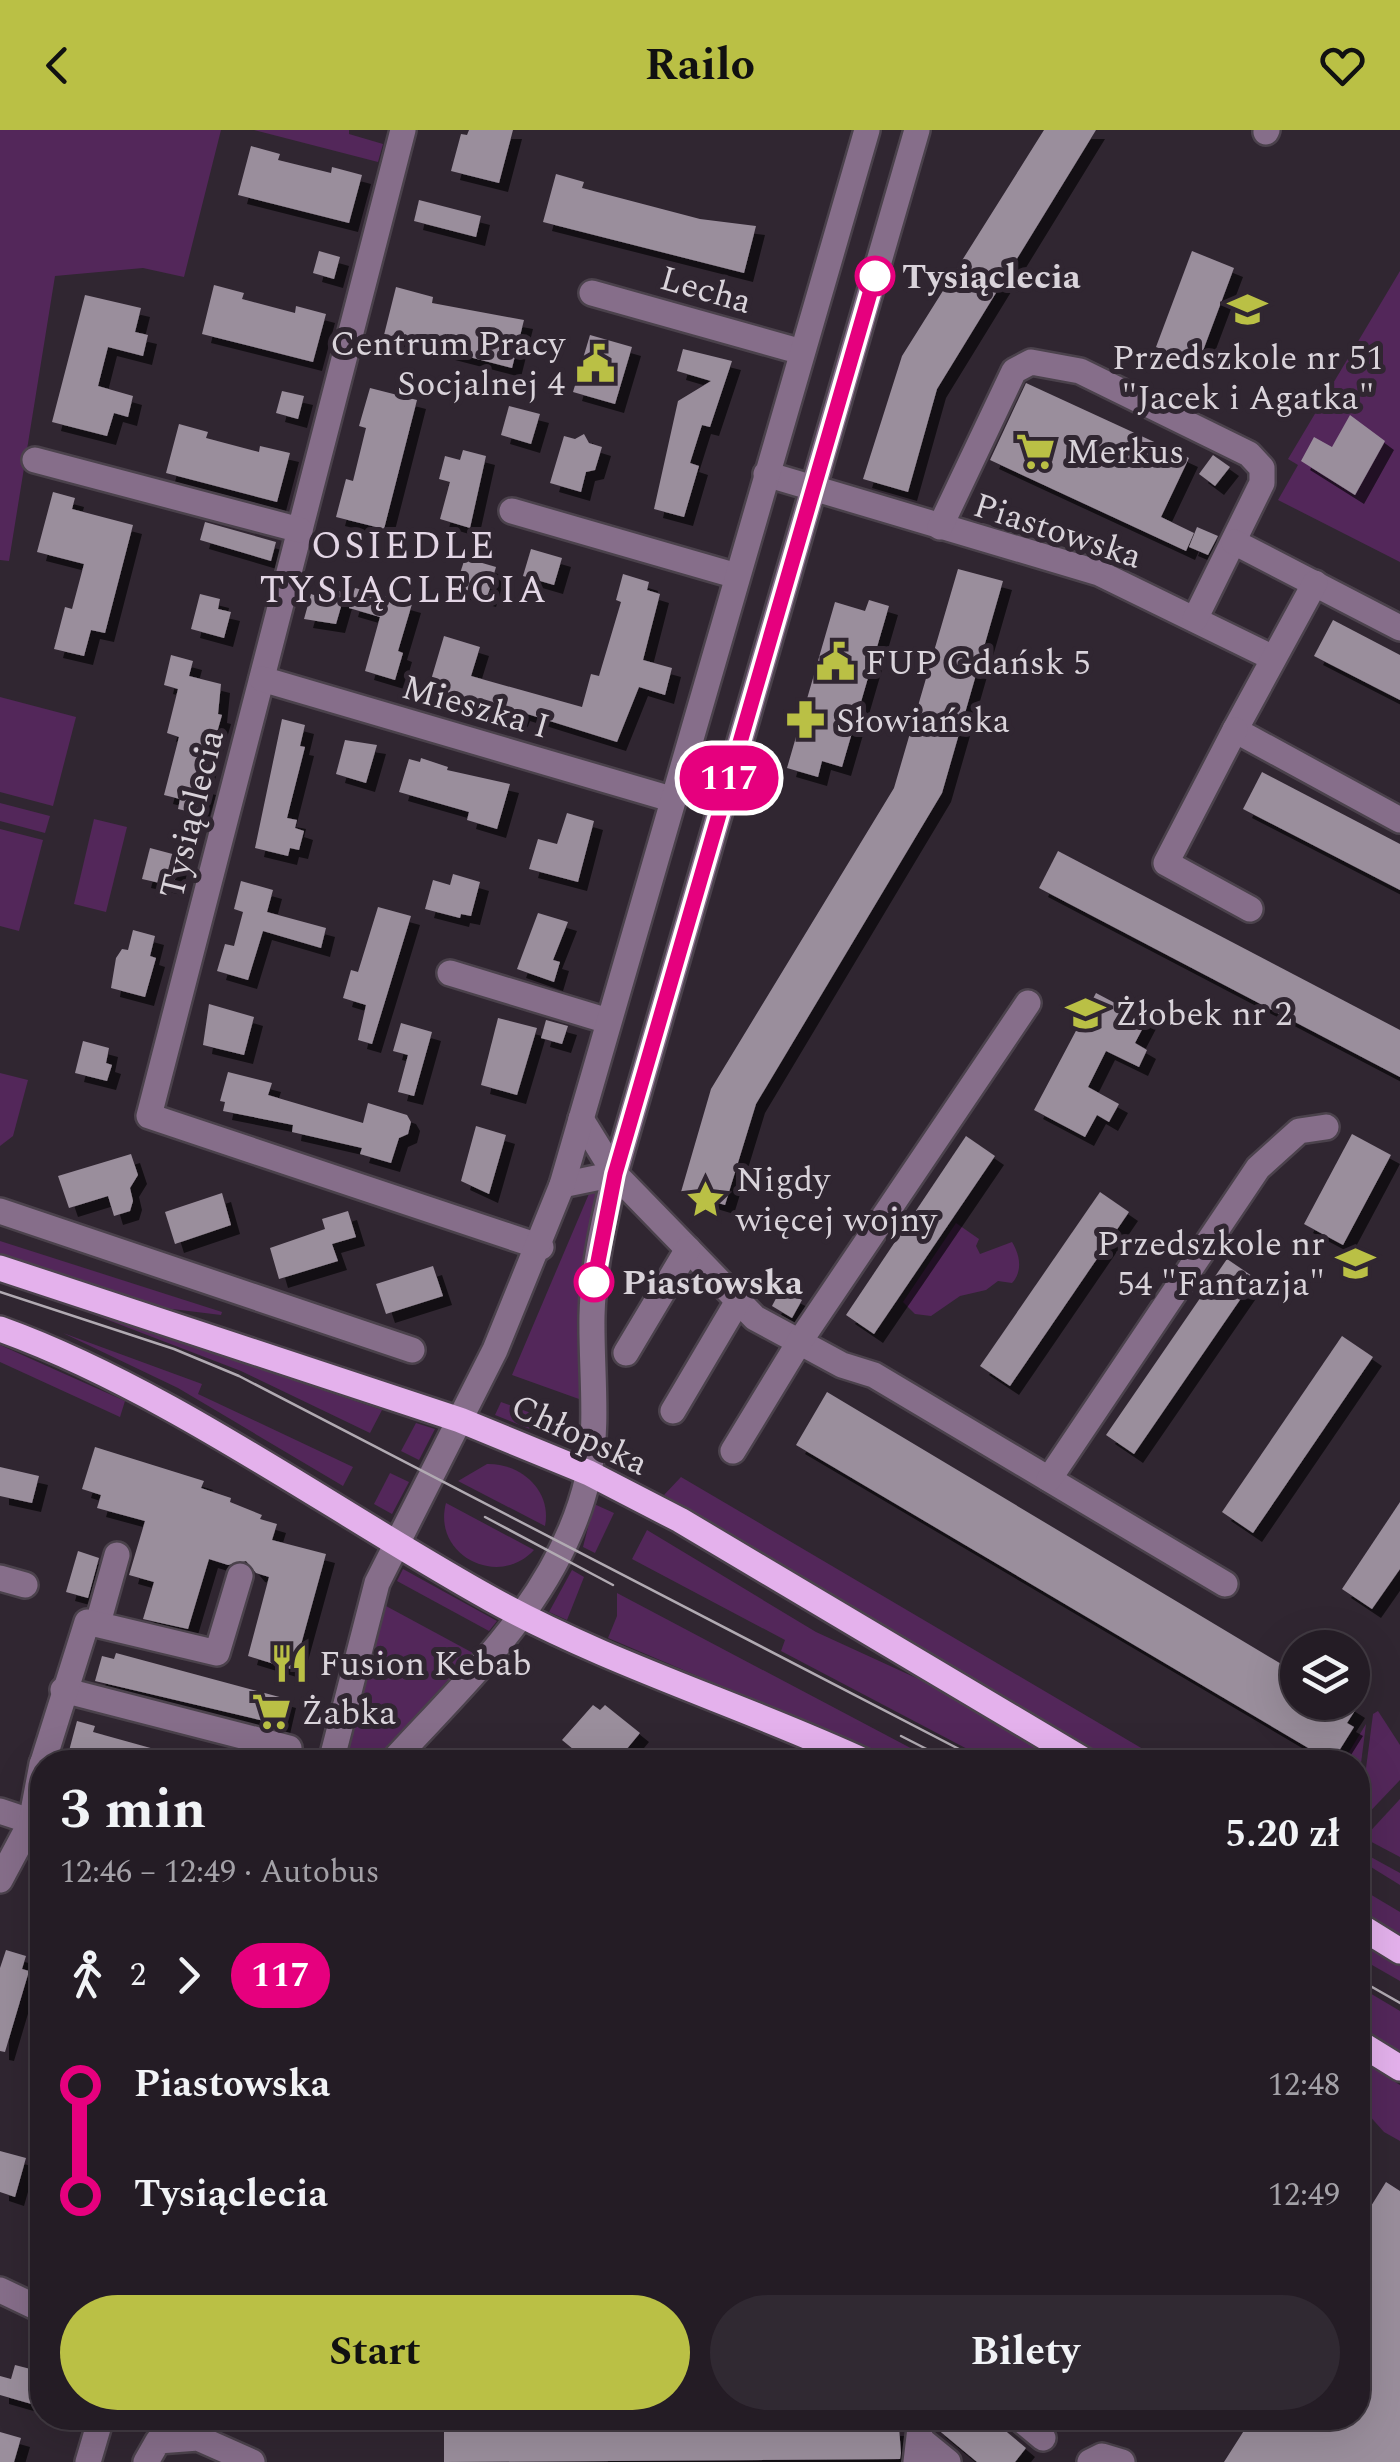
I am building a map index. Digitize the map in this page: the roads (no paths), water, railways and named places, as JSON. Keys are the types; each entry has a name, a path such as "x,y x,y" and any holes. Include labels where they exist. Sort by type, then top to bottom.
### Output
{"main road":[{"name":"Chłopska","path":"0,1268 460,1420 589,1473 680,1520 1067,1750"},
{"path":"0,1329 82,1364 180,1416 522,1616 838,1750"},
{"path":"1370,1932 1400,1951"},
{"path":"1370,2049 1400,2068"}],"street":[{"name":"Tysiąclecia","path":"403,130 149,1116 541,1247"},
{"path":"333,1750 377,1583 460,1420 541,1247 562,1185 866,130"},
{"path":"403,1750 522,1616 560,1557 589,1473 597,1252 615,1174 917,130"},
{"name":"Lecha","path":"592,293 802,352"},
{"path":"940,527 1014,371 1031,362 1080,371 1249,454 1262,468 1262,483 1195,619"},
{"path":"34,460 300,530"},
{"name":"Piastowska","path":"766,474 1099,573 1273,658"},
{"path":"512,511 737,576"},
{"path":"1234,542 1400,628"},
{"path":"1250,909 1166,863 1315,583"},
{"name":"Mieszka I","path":"262,679 671,799"},
{"path":"1235,730 1400,820"},
{"path":"450,972 608,1020"},
{"path":"734,1450 800,1341 1028,1002"},
{"path":"581,1120 615,1174 756,1318 842,1365 874,1376 1225,1584"},
{"path":"1049,1478 1258,1168 1299,1131 1326,1127"},
{"path":"562,1185 615,1174"},
{"path":"0,1211 412,1350"},
{"path":"626,1353 688,1249"},
{"path":"672,1411 738,1301"},
{"path":"47,1750 64,1690 118,1555"},
{"path":"92,1623 217,1653 240,1576"},
{"path":"64,1690 289,1748"},
{"path":"0,1812 30,1822"},
{"path":"0,1880 30,1835"},
{"path":"0,2290 30,2304"},
{"path":"88,2462 97,2430"},
{"path":"1034,2430 1044,2438"},
{"path":"146,2462 158,2441 187,2436 252,2462"},
{"path":"917,2440 948,2462"},
{"path":"1090,2462 1102,2456 1122,2462"}],"tram line":[{"path":"0,1292 174,1349 239,1376 961,1750"},
{"path":"485,1517 613,1585"},
{"path":"901,1736 928,1750"},
{"path":"1370,1986 1400,2003"}],"place":[{"name":"Tysiąclecia","path":"875,276"},
{"name":"Przedszkole nr 51 \"Jacek i Agatka\"","path":"1248,310"},
{"name":"Centrum Pracy Socjalnej 4","path":"595,363"},
{"name":"Merkus","path":"1036,451"},
{"name":"FUP Gdańsk 5","path":"835,662"},
{"name":"Słowiańska","path":"806,720"},
{"name":"Żłobek nr 2","path":"1085,1013"},
{"name":"Nigdy więcej wojny","path":"706,1199"},
{"name":"Przedszkole nr 54 \"Fantazja\"","path":"1355,1263"},
{"name":"Piastowska","path":"594,1282"},
{"name":"Fusion Kebab","path":"289,1663"},
{"name":"Żabka","path":"271,1712"}],"district":[{"name":"OSIEDLE TYSIĄCLECIA","path":"404,567"}]}
